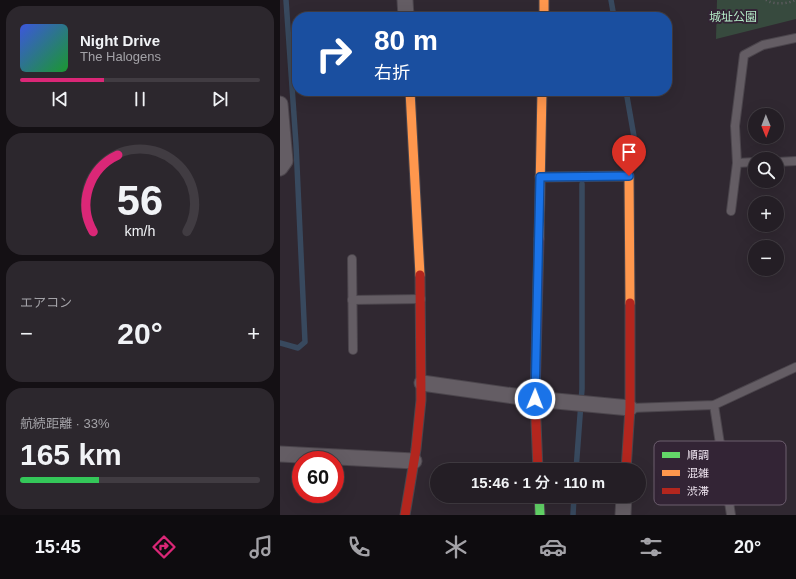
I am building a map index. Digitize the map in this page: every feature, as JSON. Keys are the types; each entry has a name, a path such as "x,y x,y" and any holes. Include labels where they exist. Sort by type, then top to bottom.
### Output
{"street":[{"path":"405,0 406,12"},
{"path":"544,0 544,12"},
{"path":"405,515 414,461 422,383 422,299 410,96"},
{"path":"538,463 535,399 542,96"},
{"path":"280,104 285,161 280,168"},
{"path":"540,177 629,176 630,408 626,463"},
{"path":"422,383 535,399 630,408"},
{"path":"280,454 414,461"},
{"path":"539,503 540,515"},
{"path":"623,515 624,503"}],"lane":[{"path":"731,211 737,163 736,126 744,55 763,45 796,38"},
{"path":"784,162 796,161"},
{"path":"737,163 748,162"},
{"path":"352,259 353,350"},
{"path":"352,300 422,299"},
{"path":"630,408 714,406 796,367"},
{"path":"714,406 719,441"},
{"path":"729,505 731,515"}],"path":[{"path":"766,0 770,2 790,3 796,0"}],"green space":[{"name":"城址公園","path":"717,0 796,0 796,19 716,39"}],"waterway":[{"path":"286,0 292,86"},
{"path":"611,0 613,12"},
{"path":"280,343 298,348 305,342 293,96"},
{"path":"627,96 636,148 635,165"},
{"path":"577,463 582,389 582,184"},
{"path":"573,515 574,503"}],"traffic: fast":[{"path":"539,503 540,515"}],"traffic: slow":[{"path":"544,0 544,12"},
{"path":"410,96 420,275"},
{"path":"539,239 542,96"},
{"path":"540,177 629,176 630,303"}],"traffic: jam":[{"path":"538,463 535,399 539,239"},
{"path":"405,515 416,449 421,400 420,275"},
{"path":"626,463 630,408 630,303"}],"route":[{"path":"535,399 540,177 629,176"}]}
